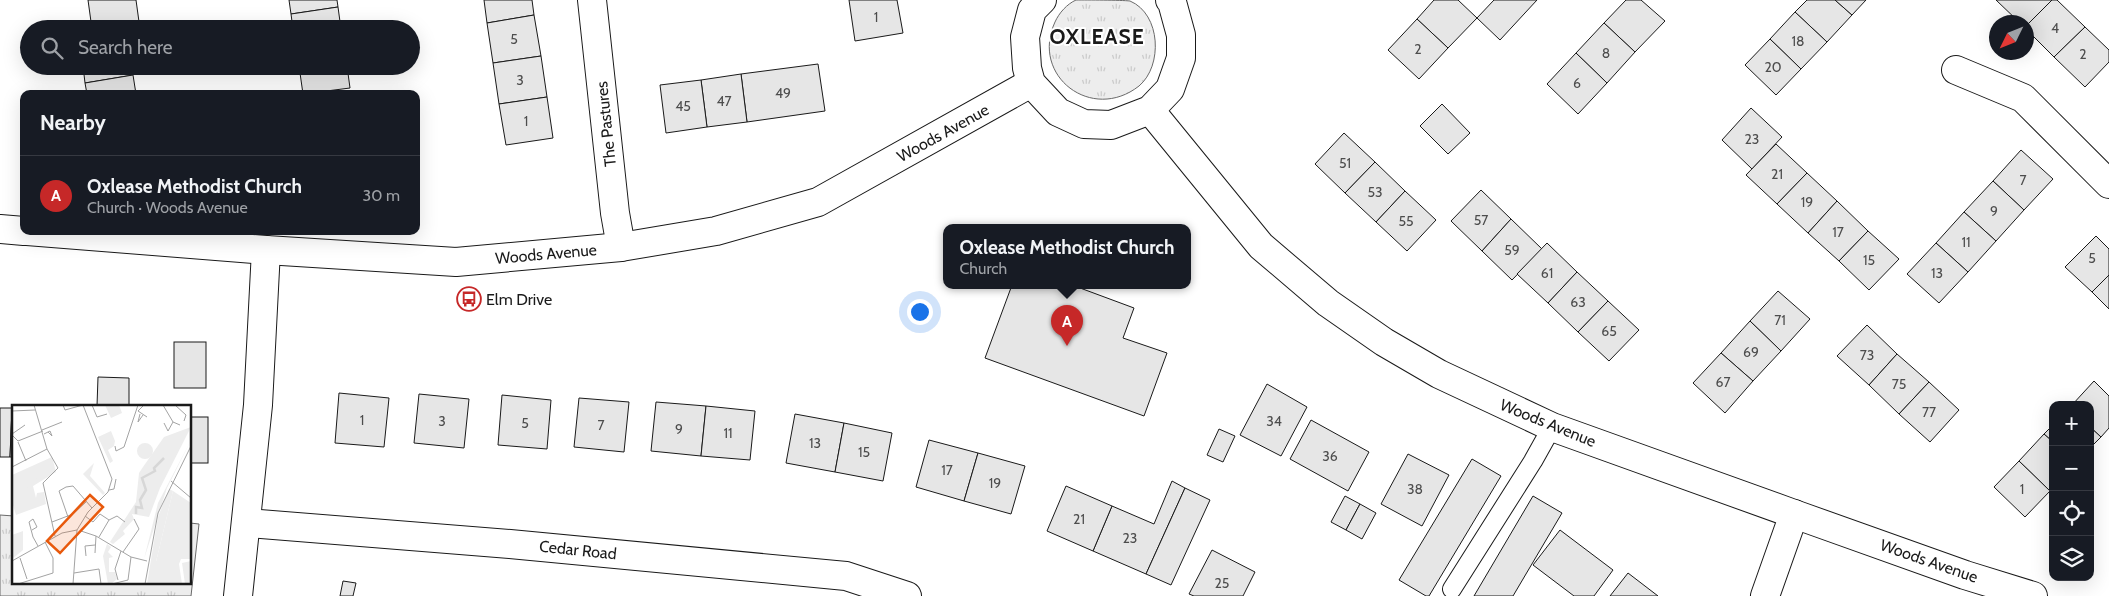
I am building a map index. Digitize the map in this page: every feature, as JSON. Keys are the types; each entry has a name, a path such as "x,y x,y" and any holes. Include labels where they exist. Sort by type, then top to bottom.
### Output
{"street":[{"name":"The Pastures","path":"592,0 614,203 621,247"},
{"path":"1042,0 1032,10 1024,37 1026,68 1031,83 1058,112 1084,124 1110,125 1150,110 1170,89 1181,58 1181,35 1173,1"},
{"path":"1956,70 2023,98 2109,184"},
{"name":"Woods Avenue","path":"76,235 456,262 621,247 716,232 818,202 1031,83"},
{"name":"Woods Avenue","path":"1150,110 1261,246 1328,303 1384,342 1439,374 1552,427 1965,574 2034,596"},
{"name":"Woods Avenue","path":"0,229 20,231"},
{"path":"238,596 258,405 266,250"},
{"path":"1765,596 1794,514"},
{"name":"Cedar Road","path":"247,524 510,544 846,576 907,596"}],"lane":[{"path":"1452,590 1533,461 1552,427"}],"green space":[{"path":"1076,0 1130,1 1148,17 1153,28 1155,54 1147,77 1139,86 1121,96 1103,99 1085,96 1070,88 1058,76 1051,60 1050,42 1055,22 1059,15 1066,6"},
{"path":"0,515 12,516 12,584 191,584 191,523 199,524 191,596 0,596"}],"building":[{"path":"88,0 136,0 139,20 91,20"},
{"path":"289,0 337,0 338,7 291,14"},
{"path":"484,0 532,0 534,15 487,23"},
{"path":"849,0 897,0 903,33 855,41"},
{"path":"1434,0 1458,0 1477,18 1448,48 1417,19"},
{"path":"1494,0 1537,0 1500,40 1477,18"},
{"path":"1626,0 1641,0 1665,21 1635,52 1604,23"},
{"path":"1807,0 1835,0 1852,15 1827,42 1795,12"},
{"path":"1835,0 1866,0 1852,15"},
{"path":"1996,0 2052,0 2034,18 2034,15 2012,15"},
{"path":"2052,0 2057,0 2085,27 2054,57 2034,37 2034,18"},
{"path":"338,7 340,20 292,20 291,14"},
{"path":"1795,12 1827,42 1801,69 1770,39"},
{"path":"534,15 541,56 493,63 487,23"},
{"path":"1417,19 1448,48 1419,79 1388,50"},
{"path":"1604,23 1635,52 1607,83 1576,53"},
{"path":"2085,27 2109,50 2109,62 2085,87 2054,57"},
{"path":"1770,39 1801,69 1776,95 1745,65"},
{"path":"1576,53 1607,83 1578,114 1547,84"},
{"path":"541,56 547,97 499,104 493,63"},
{"path":"818,64 825,111 747,122 741,74"},
{"path":"741,74 747,122 707,127 701,80"},
{"path":"84,75 133,75 85,83"},
{"path":"133,75 135,90 86,90 85,83"},
{"path":"300,75 348,75 350,88 302,90"},
{"path":"701,80 707,127 666,133 660,85"},
{"path":"547,97 553,138 506,145 499,104"},
{"path":"1442,104 1470,133 1448,154 1420,126"},
{"path":"1751,108 1782,137 1752,169 1722,140"},
{"path":"1344,133 1375,162 1345,193 1315,164"},
{"path":"1776,144 1807,173 1777,204 1746,175"},
{"path":"2021,150 2053,179 2024,210 1993,181"},
{"path":"1375,162 1405,191 1376,222 1345,193"},
{"path":"1807,173 1837,201 1808,233 1777,204"},
{"path":"1993,181 2024,210 1996,241 1964,212"},
{"path":"1481,190 1511,219 1482,251 1451,221"},
{"path":"1405,191 1436,220 1407,251 1376,222"},
{"path":"1837,201 1868,231 1839,261 1808,233"},
{"path":"1964,212 1996,241 1968,272 1936,243"},
{"path":"1511,219 1542,249 1512,280 1482,251"},
{"path":"1868,231 1899,259 1869,290 1839,261"},
{"path":"2096,236 2109,249 2109,275 2092,292 2065,267"},
{"path":"1547,243 1577,272 1548,303 1517,274"},
{"path":"1936,243 1968,272 1939,303 1907,274"},
{"path":"1577,272 1608,301 1578,332 1548,303"},
{"path":"2109,275 2109,309 2092,292"},
{"path":"1011,289 1083,289 1134,308 1123,338 1167,353 1144,416 985,358"},
{"path":"1778,291 1810,319 1781,351 1750,321"},
{"path":"1608,301 1639,330 1609,361 1578,332"},
{"path":"1750,321 1781,351 1753,381 1721,353"},
{"path":"1867,325 1897,354 1869,385 1837,356"},
{"path":"174,342 206,342 206,388 174,388"},
{"path":"1721,353 1753,381 1725,413 1693,383"},
{"path":"1897,354 1929,382 1899,414 1869,385"},
{"path":"98,377 129,378 129,405 97,405"},
{"path":"2094,381 2109,396 2109,428 2101,437 2094,431 2094,401 2076,401"},
{"path":"1929,382 1959,410 1930,442 1899,414"},
{"path":"1267,384 1307,407 1281,456 1240,435"},
{"path":"339,393 389,398 384,447 335,443"},
{"path":"419,394 469,399 464,448 414,443"},
{"path":"502,395 551,400 547,449 498,445"},
{"path":"579,398 629,402 624,452 574,447"},
{"path":"656,402 706,406 701,456 651,451"},
{"path":"706,406 755,411 750,460 701,456"},
{"path":"0,408 12,408 10,457 0,457"},
{"path":"12,408 12,457 10,457"},
{"path":"795,414 844,423 835,472 786,463"},
{"path":"191,417 208,417 208,463 191,463"},
{"path":"1311,420 1369,452 1348,491 1290,459"},
{"path":"844,423 892,433 883,481 835,472"},
{"path":"1219,429 1235,436 1223,462 1207,455"},
{"path":"2049,429 2049,438 2044,434"},
{"path":"2094,431 2101,437 2094,444"},
{"path":"2044,434 2049,438 2049,490 2019,461"},
{"path":"929,440 978,453 964,501 916,487"},
{"path":"978,453 1025,466 1011,514 964,501"},
{"path":"1408,454 1449,475 1422,526 1381,504"},
{"path":"1472,459 1501,476 1429,596 1426,596 1399,580"},
{"path":"2019,461 2049,492 2025,517 1994,487"},
{"path":"1172,481 1185,488 1146,574 1093,551 1112,506 1154,524"},
{"path":"1066,486 1112,506 1093,551 1047,531"},
{"path":"1185,488 1210,500 1171,585 1146,574"},
{"path":"1345,496 1360,504 1346,530 1331,522"},
{"path":"1533,496 1562,513 1513,596 1474,596"},
{"path":"1360,504 1376,513 1362,539 1346,530"},
{"path":"1560,530 1613,570 1594,596 1574,596 1533,565"},
{"path":"1212,550 1255,572 1243,596 1194,596 1189,594"},
{"path":"1628,573 1658,596 1610,596"},
{"path":"343,581 356,583 353,596 340,596"}],"place":[{"name":"Elm Drive","path":"469,299"},
{"name":"Oxlease Methodist Church","path":"1067,346"}],"district":[{"name":"OXLEASE","path":"1097,36"}]}
